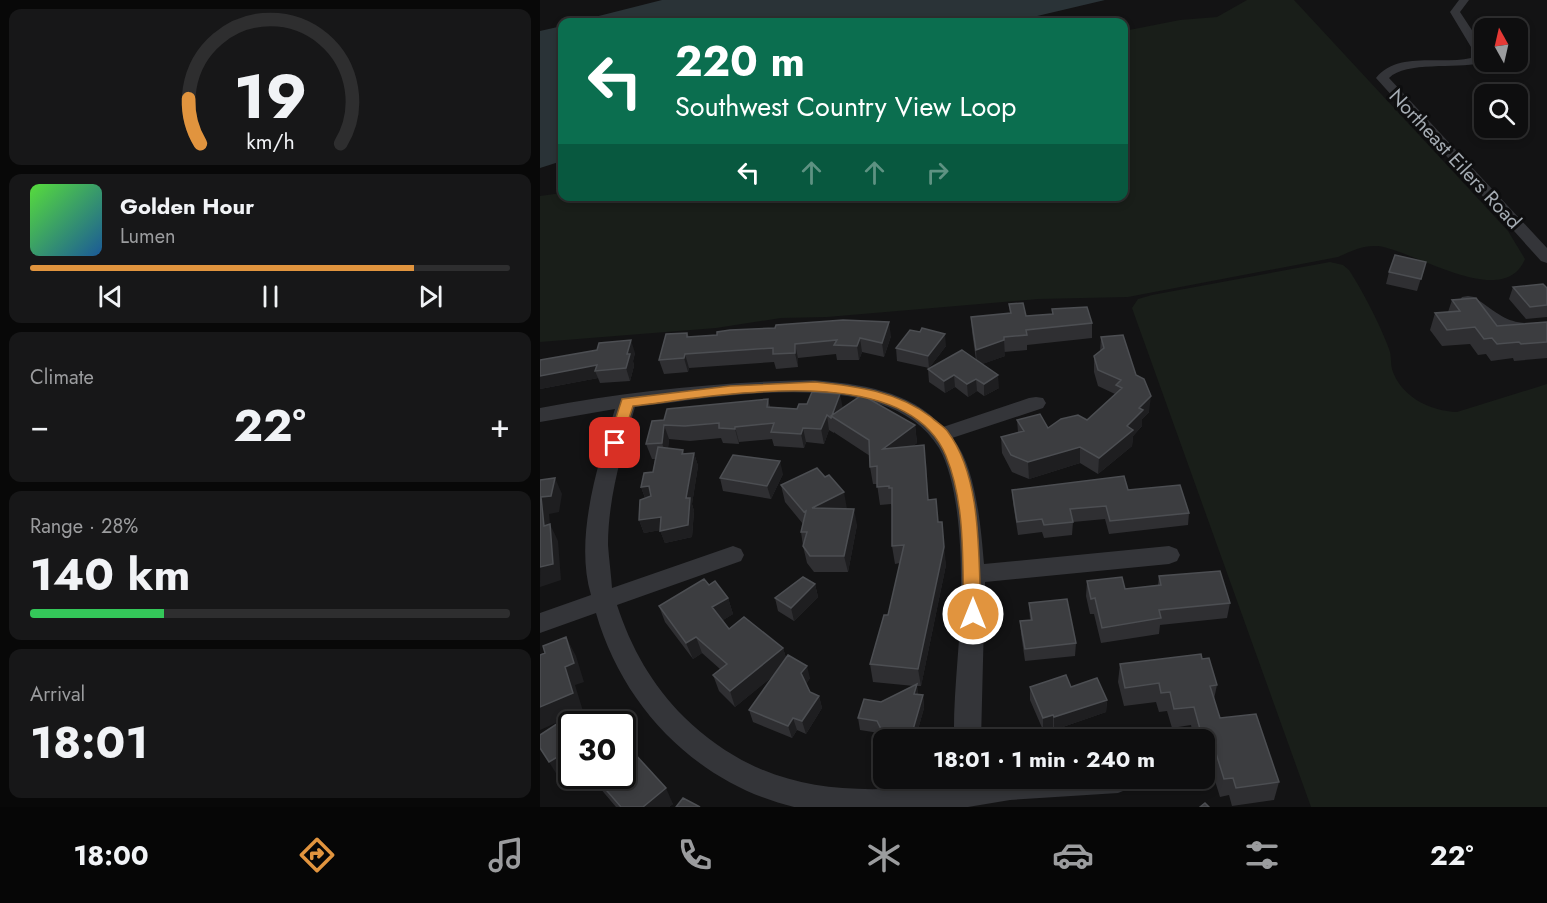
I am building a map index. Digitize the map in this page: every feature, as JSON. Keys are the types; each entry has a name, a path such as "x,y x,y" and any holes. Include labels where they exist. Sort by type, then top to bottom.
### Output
{"street":[{"name":"Northeast Eilers Road","path":"1464,0 1455,12 1456,19 1476,45 1478,55 1476,60 1468,63 1400,66 1390,69 1382,78 1547,258"},
{"path":"1468,301 1500,324 1519,330 1547,328"},
{"path":"540,415 583,406 730,391 830,386 873,393 913,410 942,434 963,484 972,574 973,614 967,676 968,729"},
{"path":"627,402 600,500 597,549 604,601 618,643 634,675 656,706 682,734 713,760 748,780 767,788 809,798 851,802 935,799 998,789"},
{"path":"942,434 1036,402"},
{"path":"540,623 733,555"},
{"path":"972,574 1169,555"}],"shaded area":[{"path":"662,0 1105,0 1029,18 591,18"},
{"path":"1247,0 1294,0 1508,231 1525,259 1514,274 1498,280 1479,279 1458,274 1394,250 1367,246 1338,257 1128,297 1038,299 827,317 781,318 716,328 540,342 540,196 558,194 558,201 1128,201 1128,30 1180,20 1217,17"},
{"path":"558,27 558,162 540,168 540,31"},
{"path":"1330,262 1343,265 1349,270 1381,330 1390,352 1392,369 1398,381 1411,396 1419,401 1437,409 1457,412 1547,384 1547,807 1311,807 1132,308 1138,299 1152,295"}],"building":[{"path":"1395,255 1426,262 1421,279 1389,272"},
{"path":"1543,284 1547,288 1547,305 1530,307 1513,287"},
{"path":"1476,298 1497,326 1547,322 1547,342 1497,344 1492,338 1484,339 1475,327 1447,330 1435,313 1460,311 1452,300"},
{"path":"1023,303 1026,316 1053,314 1052,309 1087,307 1092,323 1026,330 1027,335 1004,337 1004,340 976,350 971,317 1011,313 1009,304"},
{"path":"843,320 889,322 882,343 860,338 857,346 834,345 837,340 795,344 795,353 773,354 773,348 685,354 684,358 659,360 666,334 687,333 687,337 717,335 717,332 730,330 775,328 776,325"},
{"path":"922,328 945,334 928,356 896,348 910,330 920,332"},
{"path":"1123,335 1136,375 1144,379 1151,396 1139,408 1143,410 1127,426 1133,430 1099,458 1080,447 1028,462 1011,455 1001,437 1024,431 1017,420 1040,414 1048,428 1061,419 1078,415 1087,420 1122,388 1116,385 1121,380 1098,370 1094,356 1104,348 1101,337"},
{"path":"631,340 626,368 595,371 597,365 540,376 540,360 597,350 599,343"},
{"path":"962,350 998,375 984,384 976,379 967,384 954,375 944,381 928,369"},
{"path":"812,392 840,394 831,418 827,415 821,429 803,428 801,434 771,432 774,423 735,427 735,429 719,428 719,423 664,425 662,443 646,444 652,421 664,420 667,409 768,399 767,407 797,409 799,404 807,404"},
{"path":"862,395 915,425 883,449 924,445 928,500 936,499 938,522 942,522 944,547 918,669 870,664 884,615 888,615 904,545 892,546 892,488 877,487 877,466 870,467 869,440 831,416"},
{"path":"658,447 683,450 682,454 694,453 686,498 690,498 688,525 660,531 661,517 639,520 640,500 651,496 649,486 641,487 644,473 653,472"},
{"path":"733,455 780,461 767,486 720,478"},
{"path":"817,468 825,477 829,475 844,492 812,508 854,509 844,556 810,556 803,546 807,532 801,532 806,511 804,512 781,485"},
{"path":"1124,476 1128,490 1180,485 1189,513 1110,521 1106,506 1070,509 1073,522 1044,525 1042,519 1017,522 1012,490"},
{"path":"555,478 551,496 541,497 544,526 550,524 553,564 540,567 540,480"},
{"path":"1220,571 1230,603 1159,610 1161,618 1102,628 1095,598 1091,599 1087,581 1122,577 1125,589 1161,585 1159,576"},
{"path":"803,577 815,584 791,608 775,598"},
{"path":"704,579 709,585 715,581 728,598 712,607 729,629 744,617 783,648 730,691 713,675 727,664 696,637 686,643 659,606"},
{"path":"1067,599 1076,643 1025,649 1020,621 1032,620 1029,603"},
{"path":"566,637 574,663 565,667 573,693 540,707 540,655 545,653 543,646"},
{"path":"1201,654 1202,659 1209,658 1217,685 1210,686 1220,718 1256,714 1279,782 1236,788 1233,778 1224,779 1215,750 1215,729 1200,729 1194,707 1174,709 1170,692 1161,693 1159,683 1125,688 1120,664"},
{"path":"788,655 807,666 801,673 810,692 819,696 802,721 793,718 788,726 749,710"},
{"path":"1066,675 1071,687 1097,678 1107,700 1054,717 1053,715 1043,718 1030,687"},
{"path":"917,684 914,694 923,695 913,729 881,729 877,721 858,718 864,699 881,702"},
{"path":"558,723 558,757 549,762 540,748 540,735"},
{"path":"636,755 666,788 643,807 621,807 605,789 636,789"},
{"path":"683,798 700,807 676,807"}],"route":[{"path":"615,443 627,402 730,391 830,386 873,393 900,403 913,410 942,434 963,484 968,520 973,614"}]}
